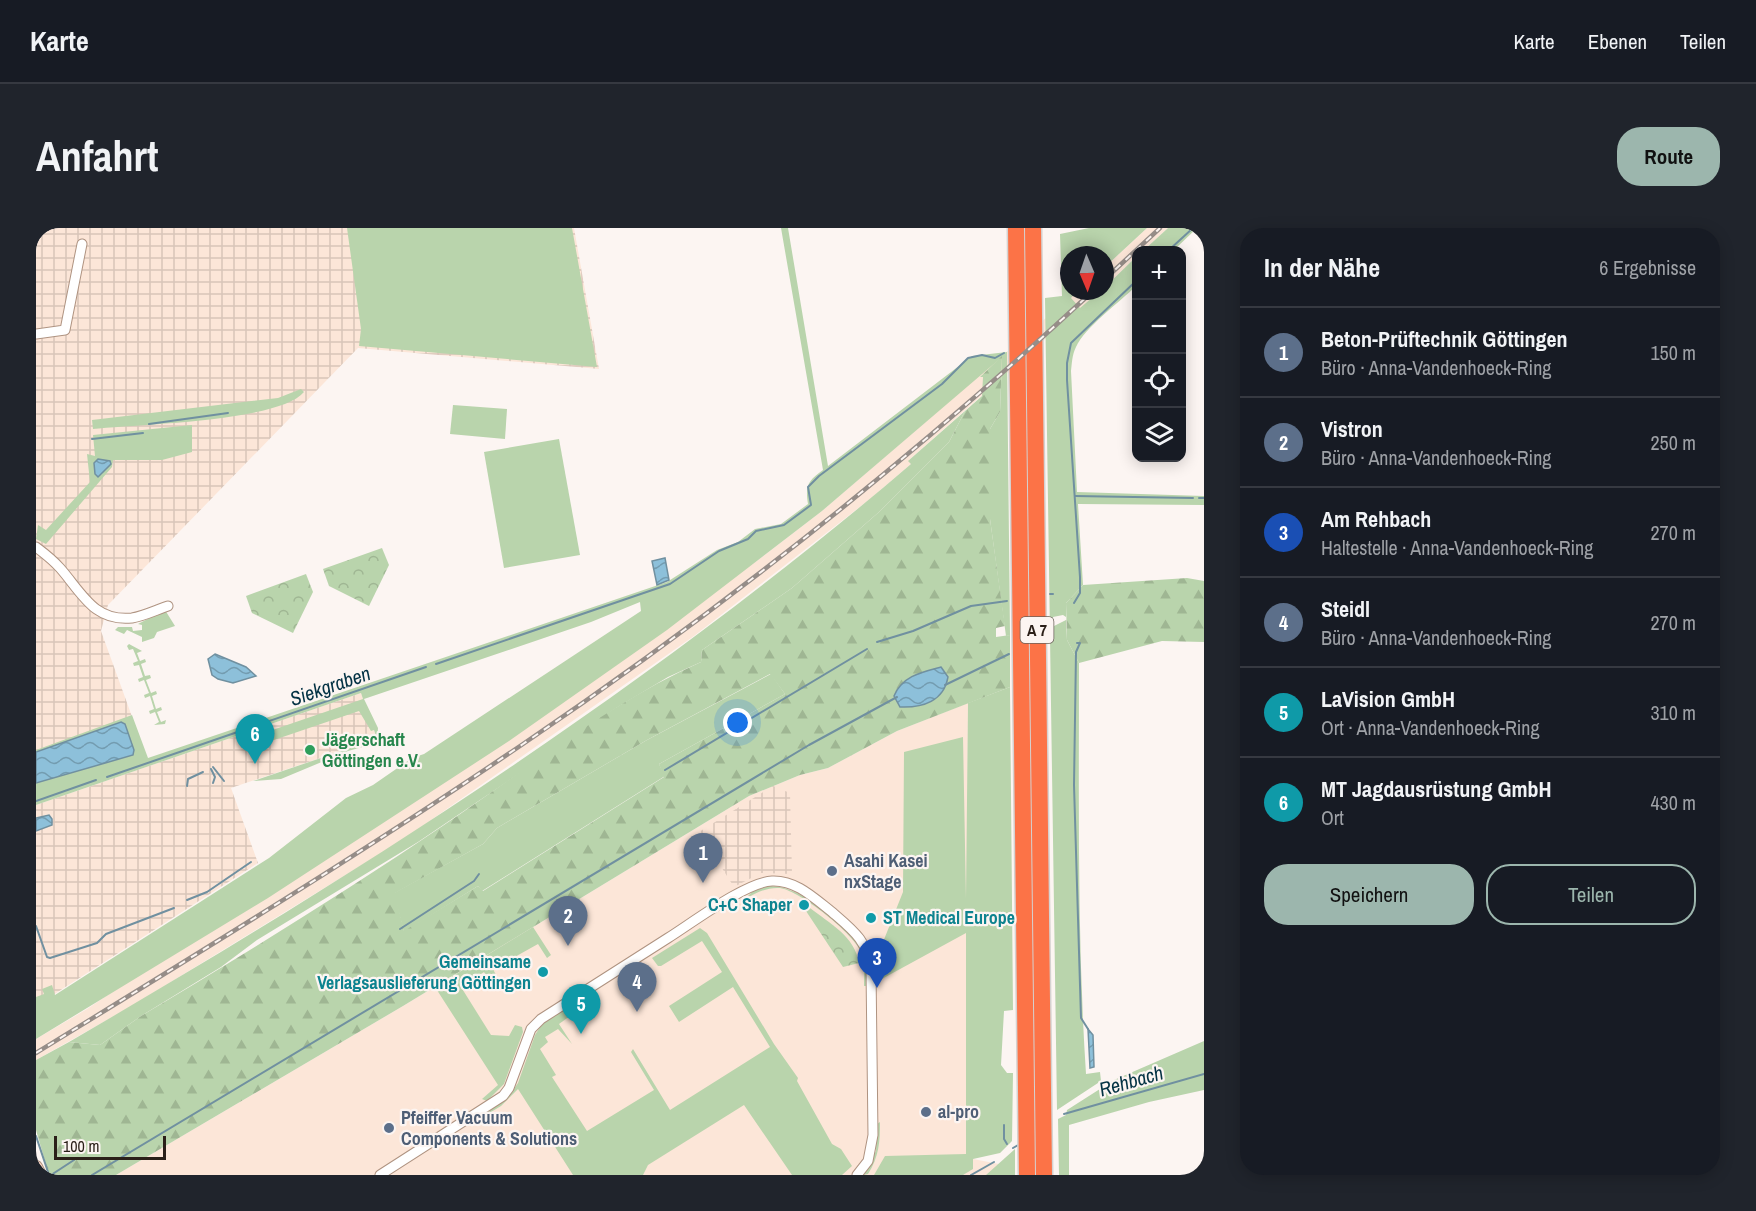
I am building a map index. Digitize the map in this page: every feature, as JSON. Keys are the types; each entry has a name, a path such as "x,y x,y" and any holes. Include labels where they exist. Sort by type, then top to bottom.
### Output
{"highway":[{"name":"A 7","path":"1016,228 1027,1169"},
{"name":"A 7","path":"1033,228 1044,1175"}],"main road":[{"path":"36,1167 40,1175"}],"street":[{"path":"36,334 65,330 82,244"},
{"path":"36,547 59,566 85,601 99,612 112,617 132,618 168,606"},
{"path":"380,1175 503,1096 509,1088 531,1029 541,1019 704,915 749,889 773,881 786,883 805,891 860,936 868,952 873,1135 868,1161 857,1175"}],"shaded area":[{"path":"36,228 574,228 599,369 358,348 108,605 101,631 147,758 36,797"},
{"path":"1147,228 1168,228 1148,246 1132,246 1132,261 1114,278 1114,259"},
{"path":"1067,300 1090,300 909,460 911,464 870,499 694,636 401,841 130,1007 36,1060 36,1039 87,1009 758,560 822,511"},
{"path":"361,693 377,739 231,788 258,863 36,1006 36,805"},
{"path":"968,703 966,1154 973,1159 999,1164 999,1175 116,1175 403,1006 749,796 800,775 828,768 897,731"},
{"path":"773,786 790,793 792,874 761,873 734,887 699,832"}],"green space":[{"path":"347,228 572,228 597,367 359,346 361,329"},
{"path":"781,228 788,228 828,466 972,356 1007,352 1010,635 1006,636 990,519 990,429 1000,412 1002,357 822,511 667,630 509,741 268,898 36,1039 36,997 44,994 42,989 52,985 55,995 269,858 346,798 373,785 412,758 424,754 641,611 640,602 591,622 364,699 378,728 377,743 348,751 281,779 253,781 377,739 374,730 371,731 359,711 268,742 255,736 363,699 361,693 36,805 36,750 132,715 148,758 667,582 717,550 738,542 755,529 781,524 808,504 809,484 823,470"},
{"path":"1089,228 1147,228 1114,259 1114,246 1060,246 1060,234"},
{"path":"1168,228 1197,228 1178,246 1148,246"},
{"path":"1132,261 1132,290 1087,331 1074,353 1071,371 1077,492 1204,496 1204,505 1078,504 1083,585 1066,603 1066,617 1063,615 1053,617 1054,626 1066,620 1067,640 1079,663 1079,868 1083,1023 1086,1074 1100,1072 1101,1081 1057,1110 1045,298 1060,296 1060,300 1073,300 1080,308 1089,300 1114,300 1114,278"},
{"path":"1002,356 1000,412 990,429 990,519 1005,626 996,628 996,637 1010,635 1010,687 897,731 828,768 800,775 749,796 403,1006 116,1175 49,1175 36,1130 36,1060 69,1042 100,1045 141,1016 369,875 601,717 667,678 701,662 702,650 792,588 879,512 949,442 965,411 982,396 983,377 980,377","holes":["770,674 785,694 659,764 664,777 483,891 478,886 404,931 395,893 483,844 497,828 647,740"]},
{"path":"301,389 304,392 289,402 237,416 93,429 92,420 278,398"},
{"path":"453,405 507,409 505,439 450,434"},
{"path":"965,411 949,442 879,512 792,588 702,650 701,662 668,677 616,708 418,842 257,940 221,967 141,1016 100,1045 69,1042 288,911 396,843 608,699 712,624 813,546 911,464 908,461"},
{"path":"192,425 192,452 162,460 113,460 112,467 46,544 36,539 38,525 46,530 90,482 87,454 95,456 93,435"},
{"path":"559,439 580,555 504,568 484,452"},
{"path":"382,548 389,565 369,606 329,586 323,569"},
{"path":"306,574 313,592 293,633 252,613 246,596"},
{"path":"1187,578 1204,581 1204,642 1162,641 1079,663 1067,640 1066,603 1083,585"},
{"path":"165,610 175,626 157,632 154,638 142,642 142,637 127,630 124,634 115,630 118,627 132,627 133,631 142,630 142,625 138,624"},
{"path":"129,644 142,651 137,653 140,661 145,659 146,662 141,664 145,676 150,675 151,678 146,680 151,693 156,691 157,694 152,696 156,709 161,707 162,710 157,712 161,722 166,720 165,724 154,725 159,722 155,712 150,714 149,711 154,709 150,696 145,698 144,695 149,693 144,680 139,682 138,679 143,677 139,665 134,666 133,663 138,661 133,649 129,650 127,646"},
{"path":"771,674 785,694 659,764 665,776 482,891 478,886 404,932 394,893 483,844 497,828 647,740"},
{"path":"1010,687 1013,1010 1004,1011 1001,1065 1007,1073 1013,1073 1012,1141 1000,1153 973,1159 973,1169 963,1175 874,1175 885,1156 966,1154 966,933 880,980 883,942 903,892 904,752 963,737 966,899 968,703"},
{"path":"769,886 780,887 793,891 820,906 844,926 860,945 864,955 867,986 864,986 862,954 857,946 838,925 813,905 780,888 766,889 745,899 753,891"},
{"path":"810,908 847,938 857,954 859,963 843,967 806,911"},
{"path":"533,927 551,955 547,958 538,944 493,969 498,979 491,983 484,972 461,987 491,1035 509,1036 515,1025 522,1027 523,1032 504,1084 487,1101 482,1099 498,1085 435,987"},
{"path":"700,928 707,933 774,1044 798,1078 797,1081 832,1144 841,1149 852,1166 842,1175 792,1175 744,1105 648,1165 643,1175 573,1175 518,1089 501,1106 476,1121 511,1093 518,1083 535,1035 542,1024 565,1008 571,1010 583,1002 581,1008 559,1024 572,1044 558,1029 545,1037 548,1042 540,1049 556,1075 552,1077 587,1131 654,1090 631,1052 633,1049 670,1110 770,1047 733,987 679,1022 669,1006 722,972 702,941 661,966 658,966 652,958"},
{"path":"1204,1041 1204,1090 1149,1102 1069,1125 1069,1175 1059,1175 1058,1119 1066,1115 1067,1110 1114,1080"},
{"path":"880,1122 877,1155 868,1174 863,1175 876,1151 877,1124"},
{"path":"1015,1149 1015,1175 986,1175"}],"water":[{"path":"98,459 110,461 111,464 98,477 95,474 94,463"},
{"path":"665,558 669,580 657,585 652,561"},
{"path":"215,654 246,667 256,676 233,683 218,679 212,675 208,659"},
{"path":"941,667 948,677 946,685 937,697 917,706 900,707 894,696 907,679"},
{"path":"121,722 125,724 134,750 133,755 36,783 36,752"},
{"path":"49,815 52,825 36,831 36,818"},
{"path":"1088,1029 1093,1035 1094,1067 1090,1068"}],"waterway":[{"path":"1173,246 1193,228"},
{"path":"1074,603 1080,593 1080,577 1067,363 1071,343 1132,285"},
{"path":"436,664 670,584 719,551 748,539 756,531 784,525 811,505 808,487 819,476 942,384 968,358 982,355 995,358 1004,353"},
{"path":"149,424 228,413"},
{"path":"92,439 143,433"},
{"path":"1075,496 1193,498"},
{"path":"1199,498 1204,498"},
{"path":"877,642 913,631 971,606 1007,601"},
{"path":"1077,643 1080,643 1076,652 1074,785 1081,1018 1088,1029"},
{"path":"665,770 867,649"},
{"path":"945,685 1009,654"},
{"name":"Siekgraben","path":"107,777 426,667"},
{"path":"92,1175 809,745 897,697"},
{"path":"213,767 224,781"},
{"path":"211,769 215,777 213,783"},
{"path":"187,786 188,779 203,772"},
{"name":"Siekgraben","path":"36,801 96,780"},
{"path":"187,900 207,892 251,862"},
{"path":"400,929 474,881 479,874"},
{"path":"36,926 47,957 50,958 97,943 106,934 174,908"},
{"name":"Rehbach","path":"1064,1114 1204,1074"},
{"path":"1004,1125 1004,1139 1007,1144"},
{"path":"36,1136 49,1175"},
{"name":"Rehbach","path":"1013,1148 1020,1144"},
{"path":"51,1175 74,1160"},
{"name":"Rehbach","path":"971,1175 994,1162"}],"railway":[{"path":"1114,271 1160,228"},
{"path":"36,1053 403,824 523,744 672,639 817,528 887,471 1083,300"}],"place":[{"name":"Jägerschaft Göttingen e.V.","path":"310,750"},
{"name":"MT Jagdausrüstung GmbH","path":"255,764"},
{"name":"Asahi Kasei nxStage","path":"832,871"},
{"name":"Beton-Prüftechnik Göttingen","path":"703,883"},
{"name":"C+C Shaper","path":"804,905"},
{"name":"ST Medical Europe","path":"871,918"},
{"name":"Vistron","path":"568,946"},
{"name":"Gemeinsame Verlagsauslieferung Göttingen","path":"543,972"},
{"name":"Am Rehbach","path":"877,988"},
{"name":"Steidl","path":"637,1012"},
{"name":"LaVision GmbH","path":"581,1034"},
{"name":"al-pro","path":"926,1112"},
{"name":"Pfeiffer Vacuum Components & Solutions","path":"389,1128"}]}
